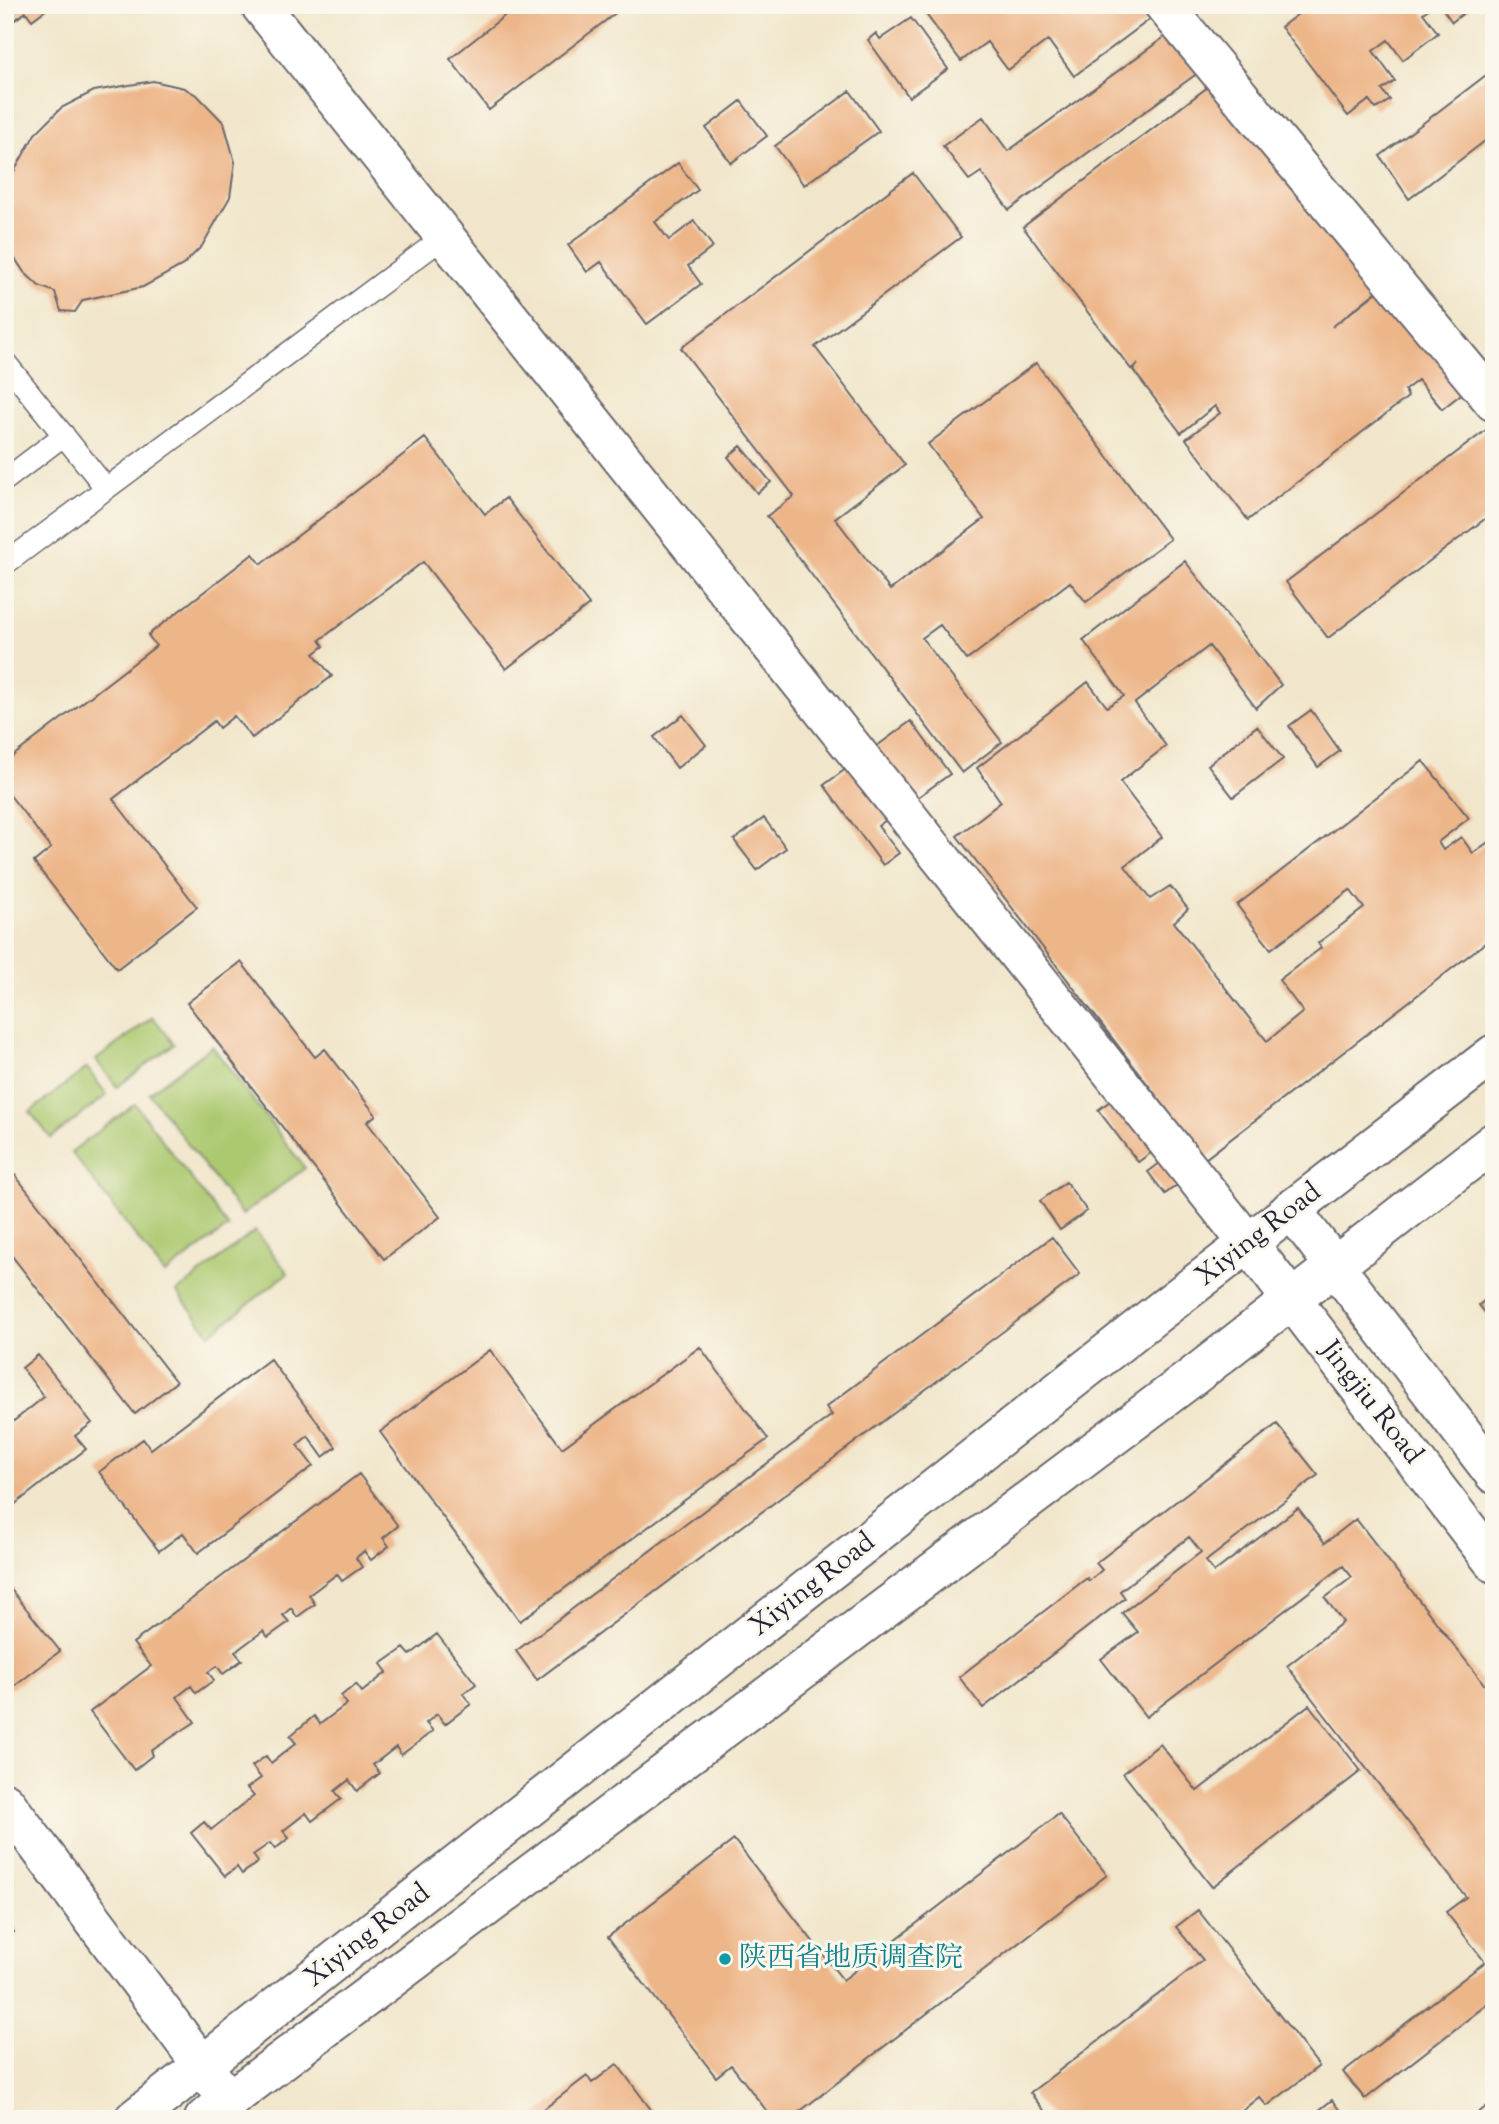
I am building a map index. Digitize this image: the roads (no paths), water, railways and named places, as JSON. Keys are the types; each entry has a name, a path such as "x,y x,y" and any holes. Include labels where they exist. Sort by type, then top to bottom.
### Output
{"main road":[{"name":"Jingjiu Road","path":"260,5 1248,1243 1494,1563"},
{"path":"1164,5 1494,402"},
{"name":"Xiying Road","path":"134,2119 1291,1209 1494,1054"},
{"name":"Xiying Road","path":"216,2110 1292,1300 1494,1142"},
{"name":"Jingjiu Road","path":"1291,1209 1494,1474"},
{"path":"5,1802 204,2065 216,2110"}],"lane":[{"path":"5,564 444,237"},
{"path":"5,362 105,487"},
{"path":"5,480 64,435"}],"place":[{"name":"陕西省地质调查院","path":"725,1959"}]}
